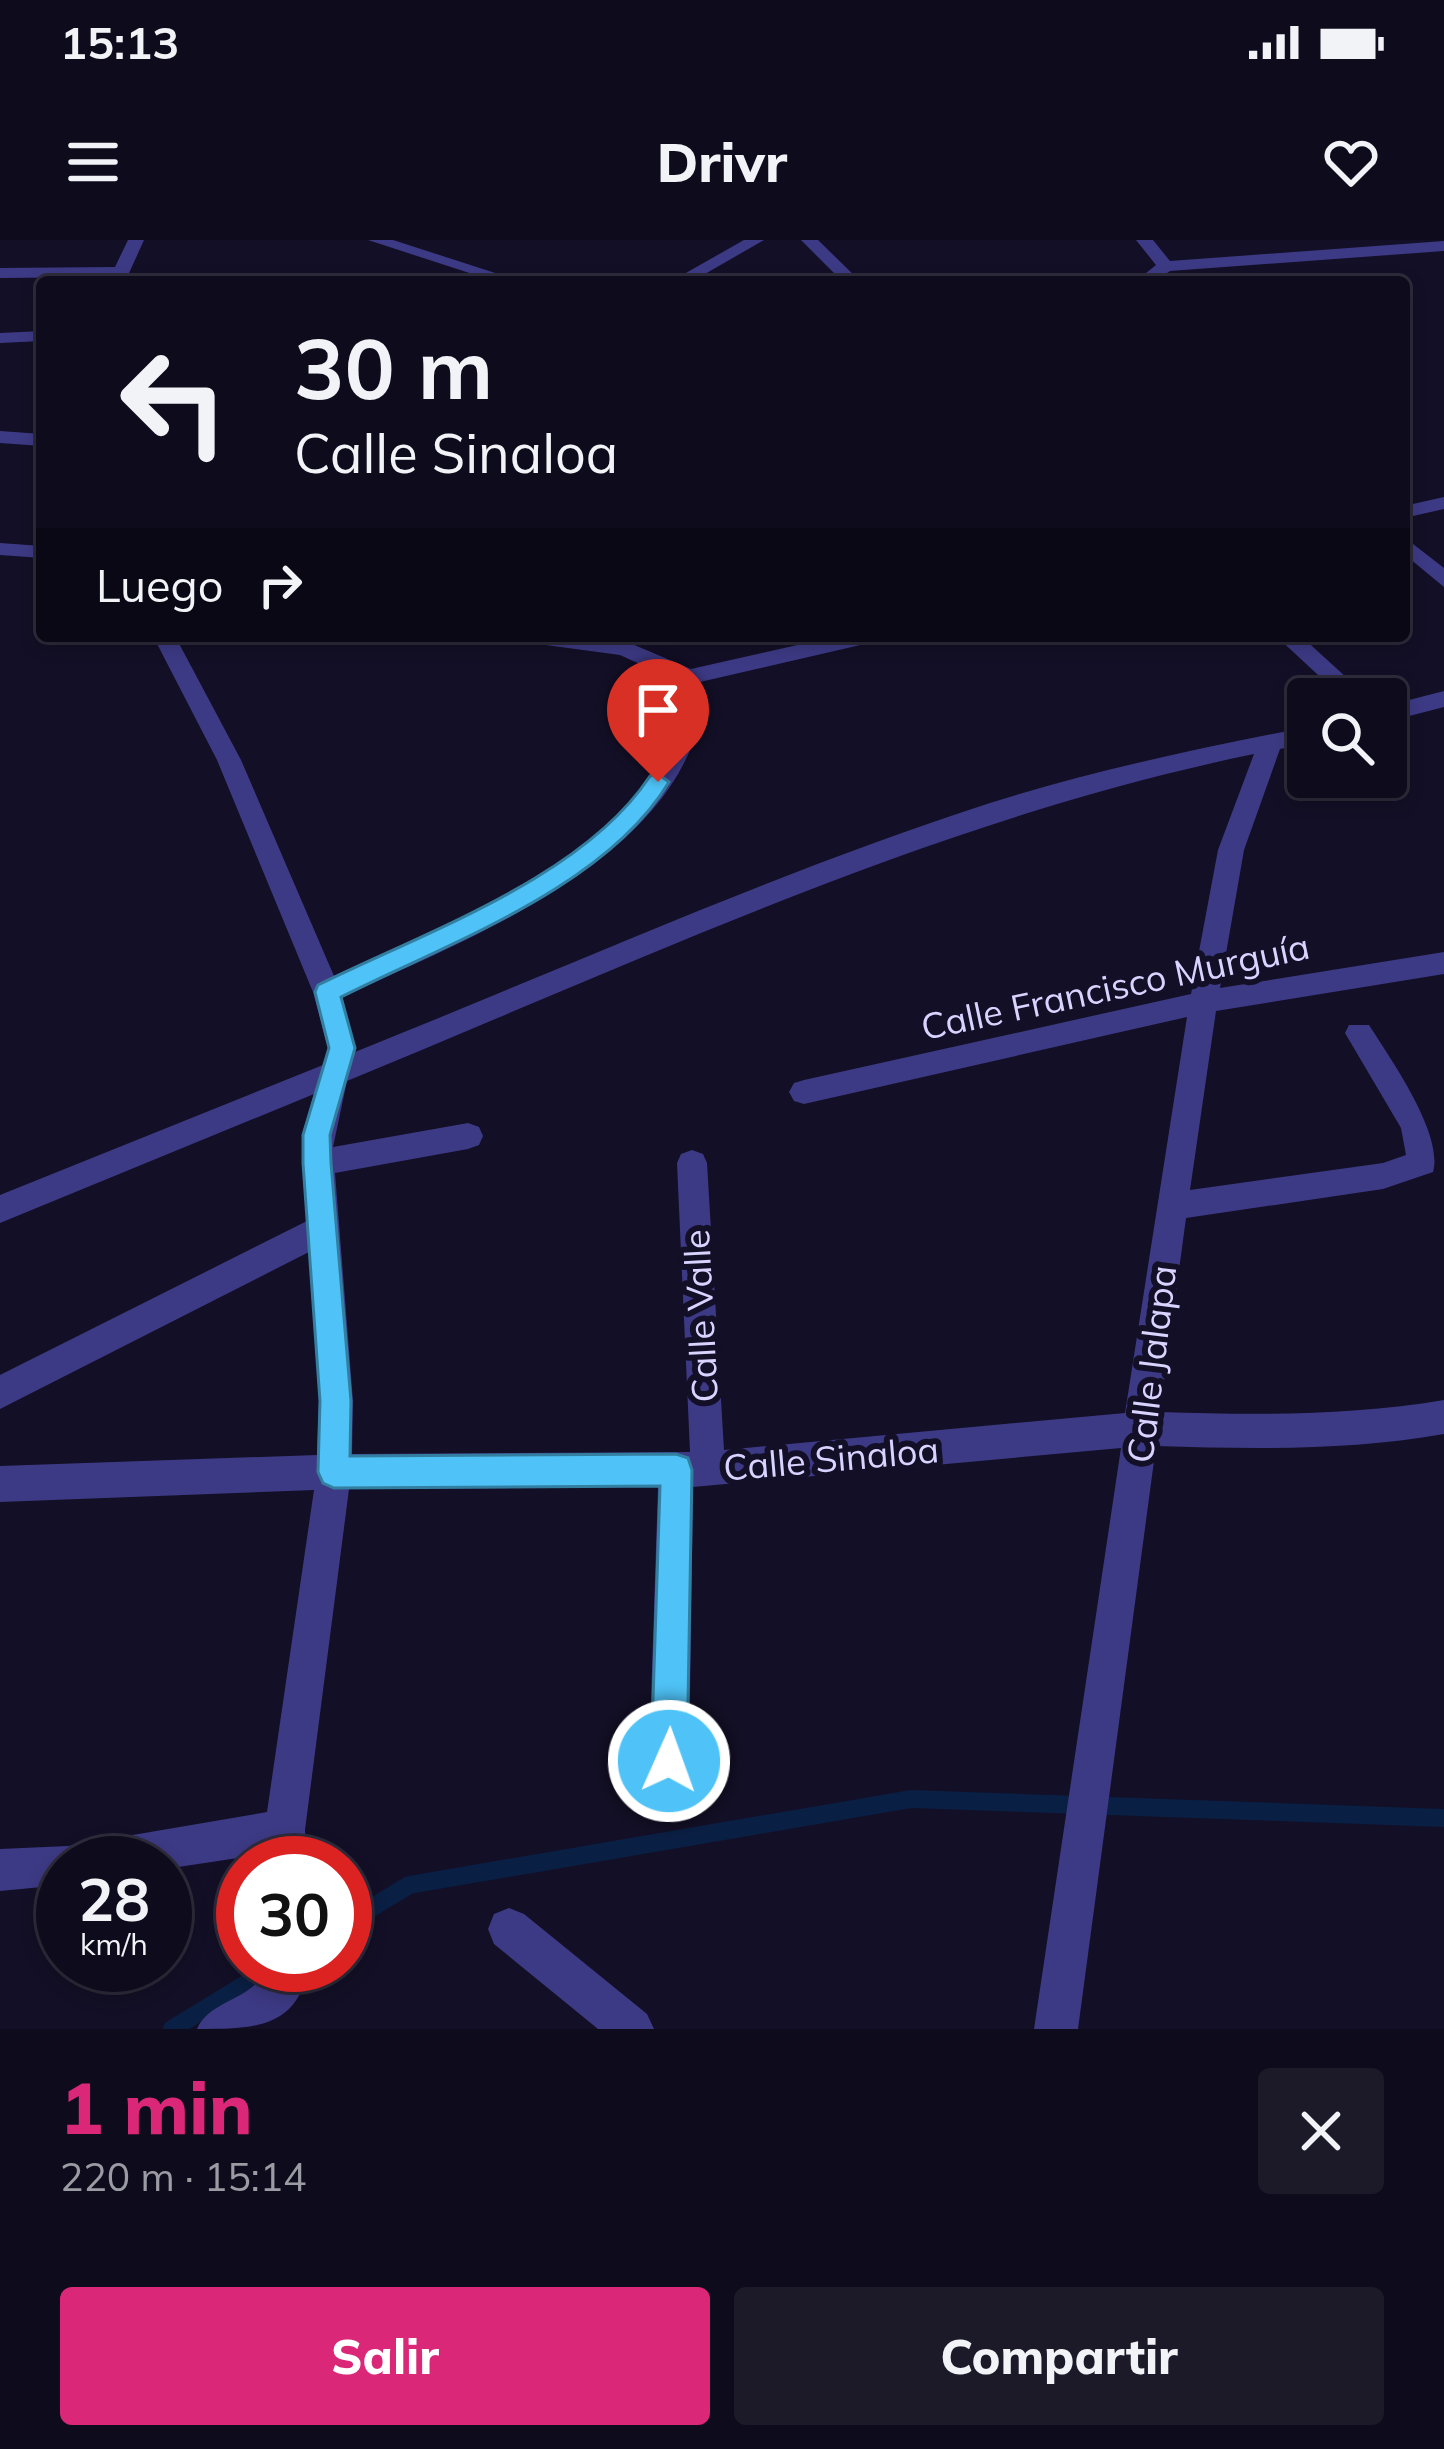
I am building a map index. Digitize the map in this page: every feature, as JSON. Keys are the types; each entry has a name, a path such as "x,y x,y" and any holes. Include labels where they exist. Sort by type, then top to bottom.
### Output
{"street":[{"path":"118,276 136,240"},
{"path":"376,240 495,276"},
{"path":"689,276 756,240"},
{"path":"809,240 847,276"},
{"path":"1144,240 1166,266"},
{"path":"1340,240 1355,256"},
{"path":"1152,276 1166,266 1444,246"},
{"path":"0,273 88,276"},
{"path":"0,338 36,336"},
{"path":"0,437 36,440"},
{"path":"1410,510 1444,502"},
{"path":"0,549 36,552"},
{"path":"1410,549 1444,580"},
{"path":"167,642 229,760 327,992 342,1048 317,1135 335,1401 334,1472 286,1836"},
{"path":"578,642 625,648 689,676 842,642"},
{"path":"1294,642 1334,678"},
{"path":"327,992 475,921 595,853 641,807 674,757 692,695 689,676"},
{"path":"1407,709 1444,699"},
{"path":"0,1209 178,1141 835,870 997,810 1145,768 1287,741"},
{"name":"Calle Jalapa","path":"1056,2029 1205,1002 1231,850 1269,746"},
{"name":"Calle Francisco Murguía","path":"804,1092 1205,1002 1444,963"},
{"path":"1172,1206 1383,1176 1422,1163 1416,1126 1359,1033"},
{"path":"317,1163 468,1136"},
{"name":"Calle Valle","path":"669,1761 692,1470 692,1163"},
{"path":"0,1393 321,1230"},
{"name":"Calle Sinaloa","path":"0,1484 334,1472 692,1470 1142,1430 1287,1433 1386,1427 1444,1417"},
{"path":"0,1870 36,1867"},
{"path":"509,1929 632,2029"},
{"path":"219,2029 280,1992"}],"waterway":[{"path":"372,1908 409,1885 911,1799 1444,1818"},
{"path":"172,2029 233,1992"}],"route":[{"path":"658,782 641,807 595,853 475,921 327,992 342,1048 317,1135 317,1163 335,1401 334,1472 676,1470 669,1761"}]}
